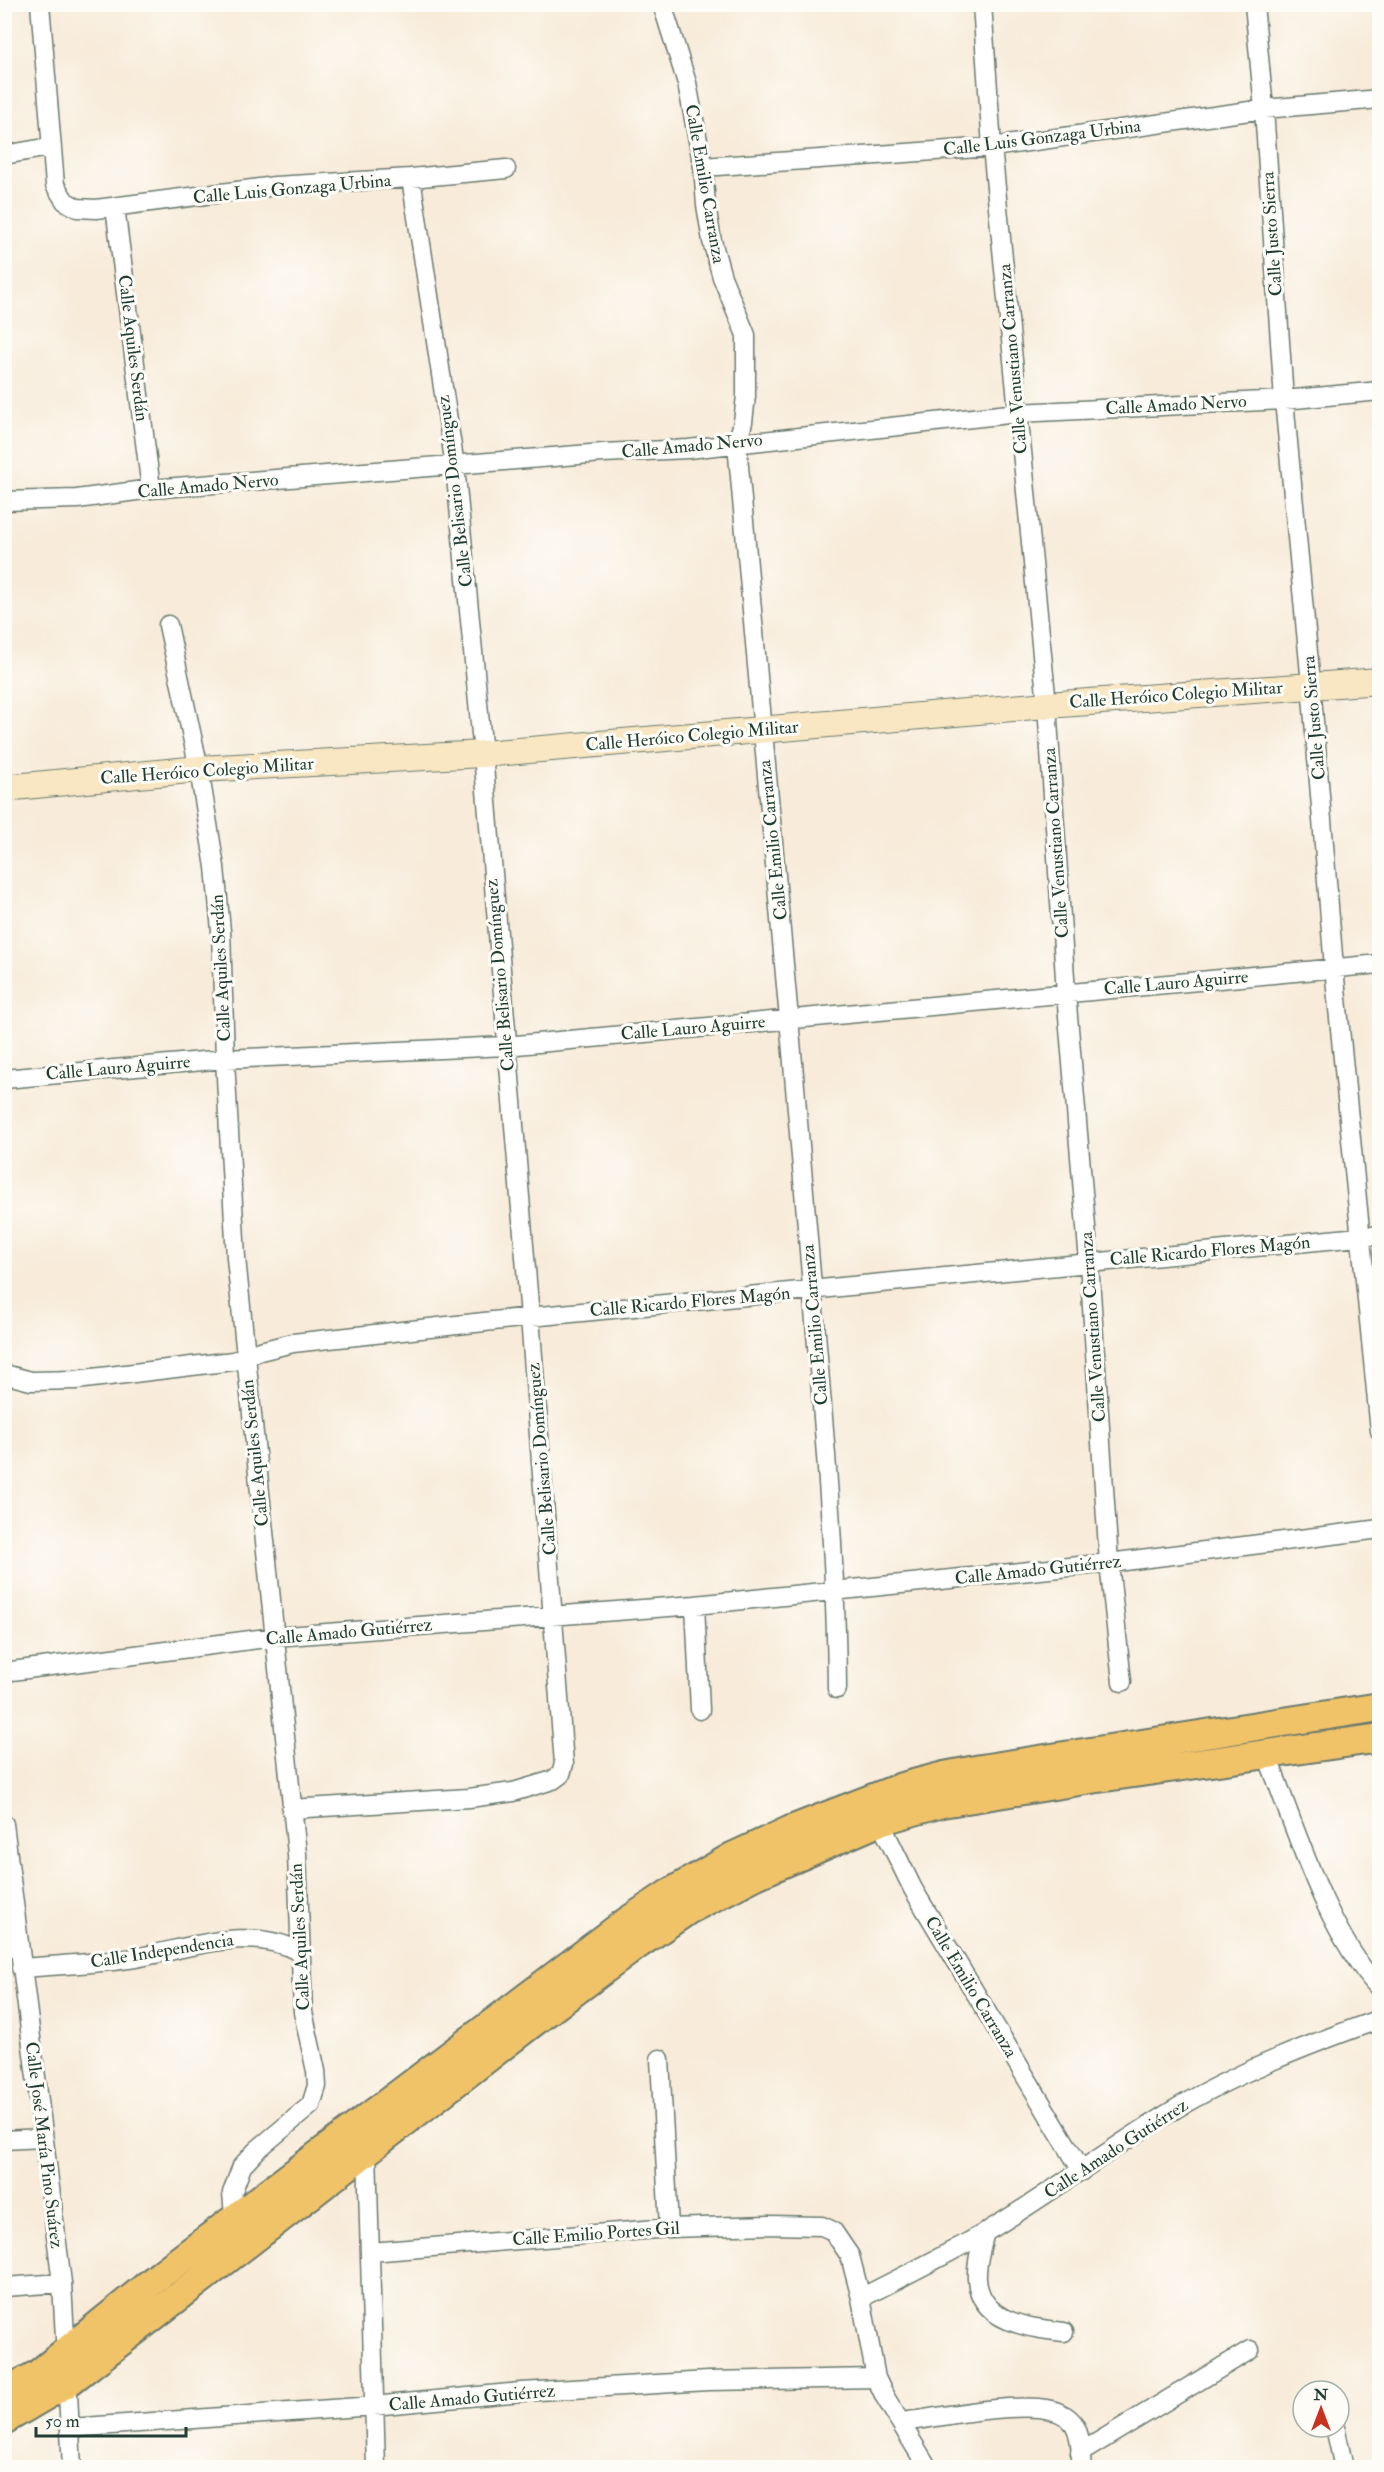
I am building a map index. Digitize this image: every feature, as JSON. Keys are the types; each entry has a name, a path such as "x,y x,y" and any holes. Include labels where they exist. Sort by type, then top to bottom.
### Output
{"main road":[{"name":"Calle Heróico Colegio Militar","path":"4,788 199,769 483,754 1047,705 1311,684 1380,681"},
{"path":"4,2420 44,2399 67,2383 536,2020 688,1910 880,1808 962,1772 1380,1707"},
{"path":"4,2392 37,2375 233,2219 625,1923 670,1893 732,1857 791,1830 880,1808 925,1807 984,1795 1380,1738"}],"street":[{"path":"4,155 50,147 40,4"},
{"name":"Calle Emilio Carranza","path":"662,4 687,83 703,167 706,205 715,250 722,277 746,335 746,396 743,422 737,444 790,1019 812,1291 836,1591 837,1689"},
{"name":"Calle Venustiano Carranza","path":"982,4 992,147 1047,705 1066,993 1089,1262 1109,1563 1122,1682"},
{"name":"Calle Justo Sierra","path":"1254,4 1264,109 1284,400 1311,684 1334,968 1380,1431"},
{"name":"Calle Luis Gonzaga Urbina","path":"703,167 992,147 1264,109 1380,99"},
{"name":"Calle Luis Gonzaga Urbina","path":"50,147 55,185 65,201 77,208 115,207 275,186 411,178 506,169"},
{"name":"Calle Belisario Domínguez","path":"291,1809 470,1798 538,1786 561,1774 565,1754 483,754 455,466 411,178"},
{"name":"Calle Aquiles Serdán","path":"115,207 152,489"},
{"name":"Calle Amado Nervo","path":"4,501 77,499 152,489 737,444 1017,413 1284,400 1380,391"},
{"name":"Calle Aquiles Serdán","path":"168,625 199,769 216,878 221,931 225,1059 236,1258 298,1876 303,2012 316,2071 314,2098 303,2113 257,2150 242,2166 232,2193 233,2219 240,2248"},
{"name":"Calle Lauro Aguirre","path":"4,1079 225,1059 506,1046 1380,964"},
{"name":"Calle Ricardo Flores Magón","path":"4,1374 31,1381 68,1381 212,1365 245,1357 275,1346 293,1343 530,1317 1380,1235"},
{"name":"Calle Amado Gutiérrez","path":"4,1672 274,1637 695,1605 1109,1563 1380,1529"},
{"path":"695,1605 700,1710"},
{"path":"1266,1753 1334,1920 1352,1953 1380,1989"},
{"name":"Calle Emilio Carranza","path":"880,1808 891,1847 913,1889 1082,2171"},
{"name":"Calle José María Pino Suárez","path":"4,1824 62,2283 72,2468"},
{"name":"Calle Independencia","path":"21,1968 125,1960 233,1940 274,1940 300,1952"},
{"name":"Calle Amado Gutiérrez","path":"861,2298 985,2232 1082,2171 1122,2142 1205,2092 1262,2066 1380,2019"},
{"path":"660,2059 669,2228"},
{"path":"4,2140 42,2138"},
{"path":"367,2151 376,2468"},
{"name":"Calle Emilio Portes Gil","path":"370,2252 669,2228 822,2226 833,2231 850,2256 861,2298"},
{"path":"985,2232 978,2261 977,2280 981,2295 991,2309 1019,2326 1064,2332"},
{"path":"4,2287 62,2283"},
{"path":"861,2298 876,2378 928,2468"},
{"path":"900,2422 1020,2408 1048,2409 1060,2413 1076,2427 1081,2460 1250,2350"},
{"name":"Calle Amado Gutiérrez","path":"69,2428 373,2406 521,2392 708,2381 876,2378"},
{"path":"1338,2439 1344,2468"}]}
